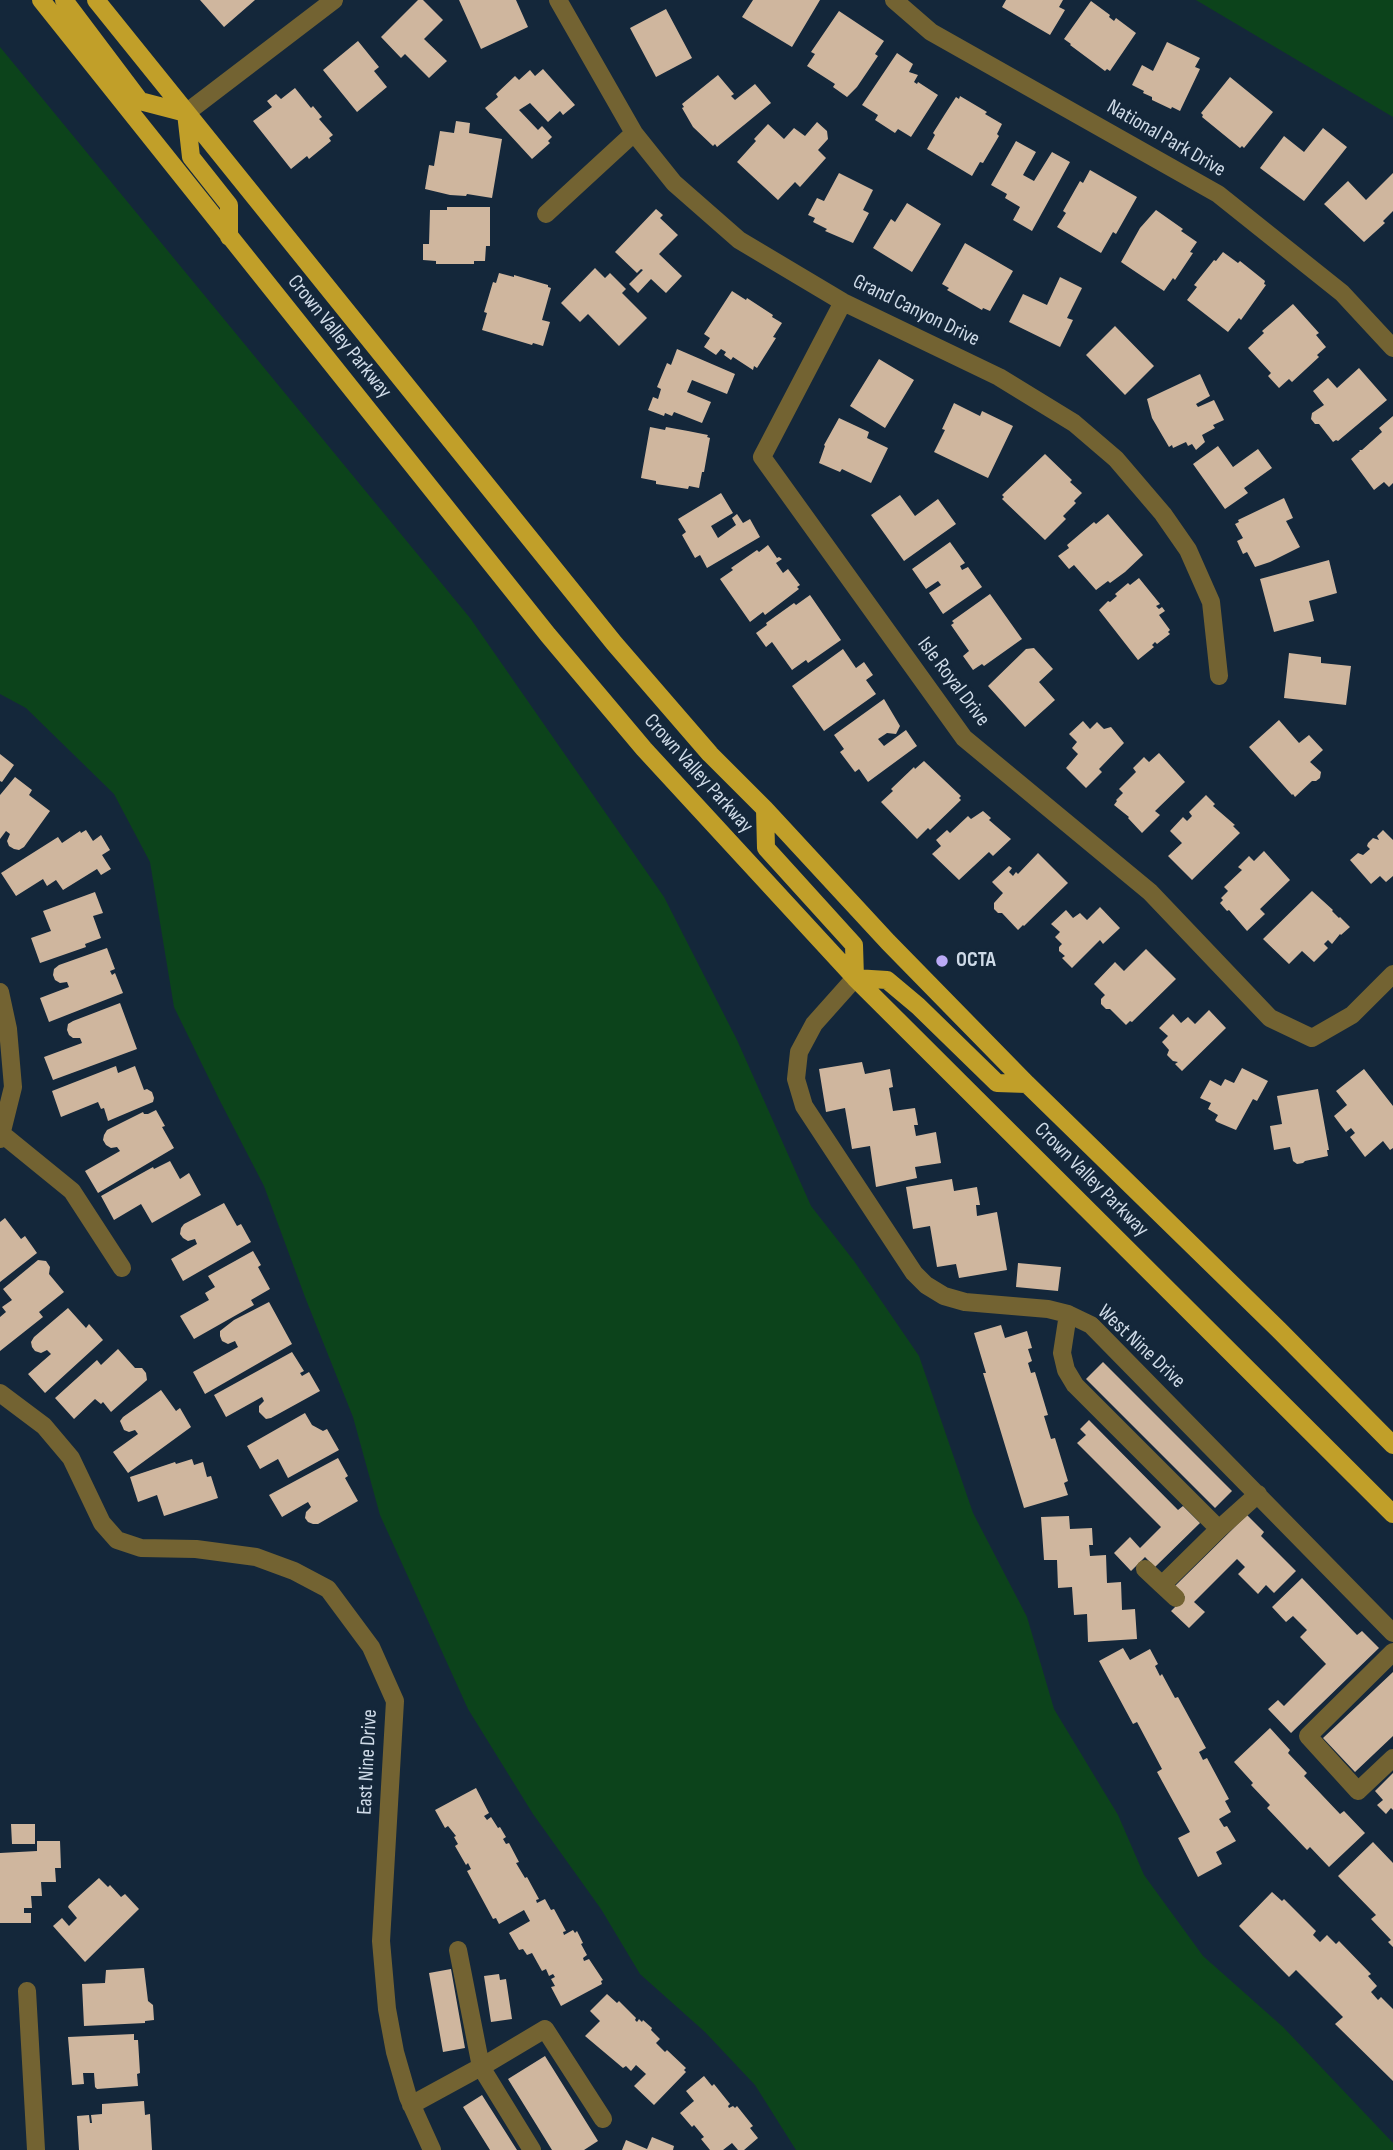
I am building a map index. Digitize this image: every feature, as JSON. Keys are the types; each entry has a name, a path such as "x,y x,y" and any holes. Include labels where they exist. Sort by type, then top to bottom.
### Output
{"main road":[{"name":"Crown Valley Parkway","path":"41,0 594,691 751,867 855,978 1393,1514"},
{"path":"64,0 140,101 186,113 191,157 229,205 229,237"},
{"name":"Crown Valley Parkway","path":"96,0 614,643 710,754 1027,1084 1393,1445"},
{"path":"765,809 766,848 854,945 855,978 887,980 918,1006 997,1083 1027,1084"}],"street":[{"name":"Grand Canyon Drive","path":"558,0 634,133 674,183 739,240 843,302 999,377 1074,424 1116,459 1163,514 1188,550 1211,602 1219,676"},
{"name":"National Park Drive","path":"894,0 930,32 1218,194 1342,293 1393,348"},
{"path":"186,113 328,2"},
{"path":"546,214 634,133"},
{"name":"Isle Royal Drive","path":"843,302 762,457 964,738 1150,892 1270,1018 1312,1038 1352,1014 1393,974"},
{"name":"West Nine Drive","path":"855,978 814,1024 799,1052 796,1079 804,1106 914,1273 926,1285 944,1296 964,1302 1048,1309 1069,1314 1091,1325 1393,1633"},
{"path":"0,992 8,1029 13,1087 1,1136 72,1191 122,1268"},
{"path":"1069,1314 1062,1353 1066,1370 1075,1385 1219,1529"},
{"name":"East Nine Drive","path":"0,1393 44,1426 71,1458 102,1523 117,1541 141,1548 196,1549 256,1557 294,1570 328,1589 370,1647 395,1701 381,1941 387,2009 395,2052 411,2105 432,2150"},
{"path":"1162,1585 1258,1493"},
{"path":"1145,1569 1176,1598"},
{"path":"1393,1652 1308,1736 1358,1791 1393,1758"},
{"path":"458,1950 481,2067 532,2150"},
{"path":"27,1991 36,2150"},
{"path":"411,2105 545,2029 603,2119"}],"green space":[{"path":"1196,0 1393,0 1393,117"},
{"path":"0,47 470,618 664,897 737,1040 811,1206 854,1261 919,1356 973,1513 1027,1617 1054,1709 1118,1815 1144,1875 1203,1956 1283,2027 1393,2143 1393,2150 796,2150 755,2085 705,2032 640,1974 601,1909 533,1814 468,1709 380,1515 353,1417 264,1186 174,1007 150,862 114,794 26,708 0,694"}],"building":[{"path":"200,0 255,0 224,27"},
{"path":"418,0 423,0 443,20 424,39 447,61 429,78 405,54 401,58 381,37"},
{"path":"459,0 516,0 528,27 481,49"},
{"path":"753,0 820,0 792,47 742,17"},
{"path":"1006,0 1063,0 1059,7 1065,10 1050,35 1002,7"},
{"path":"1091,1 1114,21 1116,18 1136,33 1110,71 1105,71 1064,39"},
{"path":"666,9 692,58 656,77 630,28"},
{"path":"839,11 884,41 875,54 878,56 847,97 833,87 835,84 807,66 815,54 811,52"},
{"path":"358,41 379,67 374,71 387,87 357,112 323,70"},
{"path":"1167,42 1200,58 1195,67 1200,69 1180,111 1152,100 1144,91 1132,85 1142,65 1153,71"},
{"path":"897,53 913,64 909,72 918,75 914,82 938,95 911,137 898,129 895,133 875,120 878,115 862,105"},
{"path":"543,69 575,105 563,115 560,111 548,122 530,103 519,110 538,130 542,126 552,137 548,141 550,143 532,159 485,108 515,76 519,80 530,70 535,76"},
{"path":"718,75 734,94 731,96 735,100 755,84 771,103 717,147 693,127 682,104"},
{"path":"1230,77 1273,112 1244,148 1240,148 1202,117 1201,113"},
{"path":"295,88 322,117 319,119 333,135 329,138 331,141 309,159 307,156 291,169 253,121 272,107 267,101 276,94 281,99"},
{"path":"960,96 1002,124 997,134 999,136 972,176 927,149 935,135 933,133 956,97 959,99"},
{"path":"456,121 470,123 469,133 502,139 492,198 467,194 450,195 425,189 429,165 434,166 440,131 454,133"},
{"path":"817,122 827,131 828,139 818,150 826,158 800,187 795,182 778,200 737,162 768,124 784,139 794,128 805,136"},
{"path":"1323,128 1347,147 1304,201 1260,168 1284,136 1304,152"},
{"path":"1016,141 1036,152 1023,175 1034,181 1052,152 1070,162 1032,231 1013,220 1020,207 1005,198 1007,194 991,185"},
{"path":"1090,170 1137,197 1116,234 1113,232 1101,253 1057,227 1080,181 1083,183"},
{"path":"839,173 873,190 863,210 869,213 853,243 825,231 827,229 813,222 815,218 808,215 817,198 824,201"},
{"path":"1393,173 1393,211 1383,221 1385,223 1364,242 1324,204 1348,181 1366,200"},
{"path":"907,203 941,224 912,272 873,248 891,219 895,222"},
{"path":"447,207 490,207 490,246 486,246 485,261 474,261 474,264 436,264 436,261 423,260 423,244 429,244 430,210 447,210"},
{"path":"656,209 663,215 660,218 678,235 659,254 682,276 666,293 651,279 638,293 629,284 643,270 637,273 615,252"},
{"path":"1156,210 1197,242 1175,280 1173,278 1164,291 1121,262 1140,228"},
{"path":"965,243 1013,271 990,311 983,308 982,310 947,290 949,288 942,284"},
{"path":"1223,252 1238,263 1240,261 1265,281 1266,285 1241,320 1239,318 1228,332 1187,300 1197,287 1194,285"},
{"path":"595,268 605,278 610,273 626,289 622,293 647,318 619,346 588,314 580,322 561,303"},
{"path":"499,273 514,275 551,288 542,320 550,322 543,346 482,330 487,313 484,312 493,282 496,283"},
{"path":"1060,277 1082,288 1067,318 1073,320 1060,347 1009,322 1023,294 1047,305"},
{"path":"732,291 746,300 747,298 782,323 773,337 776,338 753,370 733,357 731,360 721,349 716,355 704,347 710,338 704,334"},
{"path":"1293,304 1319,333 1316,335 1326,347 1292,382 1289,379 1279,388 1268,376 1271,373 1248,348 1264,333 1262,331"},
{"path":"1115,326 1154,366 1125,395 1086,355"},
{"path":"677,349 735,374 727,394 692,380 687,392 711,402 702,423 674,412 672,416 665,413 664,416 648,410 653,397 658,399 661,389 657,387 667,363 671,365"},
{"path":"879,359 914,380 885,428 850,406"},
{"path":"1359,368 1387,400 1338,441 1333,442 1319,424 1315,424 1311,419 1312,413 1324,405 1313,391 1328,378 1337,388"},
{"path":"1200,374 1210,396 1196,404 1198,407 1214,400 1224,420 1202,435 1205,442 1196,450 1192,444 1188,446 1186,442 1169,447 1152,418 1147,399"},
{"path":"954,403 980,416 982,411 1013,426 988,478 934,452"},
{"path":"1393,416 1393,483 1389,487 1384,482 1374,490 1351,459 1382,432 1379,428"},
{"path":"839,418 869,432 867,438 888,448 871,483 842,469 840,472 819,463 824,445"},
{"path":"650,427 665,430 666,427 708,435 710,438 699,488 656,484 656,481 641,478"},
{"path":"1218,446 1233,467 1258,449 1272,468 1244,488 1248,493 1225,509 1193,464"},
{"path":"1045,454 1082,493 1063,516 1066,519 1045,540 1002,499 1002,495"},
{"path":"721,493 733,513 711,526 718,538 736,525 732,518 737,514 743,523 750,519 760,537 707,568 700,555 695,558 682,535 686,532 678,519"},
{"path":"900,495 915,516 938,499 956,524 904,561 871,515"},
{"path":"1284,498 1293,518 1286,521 1300,547 1255,567 1247,552 1243,554 1237,541 1243,538 1235,524 1238,520"},
{"path":"1108,514 1143,555 1125,572 1096,590 1074,565 1069,569 1058,556 1094,522 1096,524"},
{"path":"950,542 965,563 960,566 962,570 968,567 982,587 943,614 929,593 941,585 938,581 926,589 912,569"},
{"path":"768,545 777,558 782,559 776,563 783,573 788,569 800,585 797,587 799,589 765,615 763,612 750,622 720,579 733,570 731,568"},
{"path":"1329,560 1337,593 1309,601 1314,621 1274,632 1260,579"},
{"path":"1139,578 1160,604 1156,606 1165,611 1159,615 1170,634 1157,644 1155,642 1152,645 1154,647 1138,660 1099,610 1128,583 1130,585"},
{"path":"990,594 1022,639 984,666 982,664 973,670 963,656 969,651 951,625 954,623 952,621"},
{"path":"810,595 841,640 808,663 806,660 792,670 772,642 766,647 756,633 794,603 796,605"},
{"path":"1034,648 1053,669 1039,682 1055,700 1025,727 988,686 1026,649"},
{"path":"843,649 856,668 864,662 873,675 866,680 876,694 824,731 792,686"},
{"path":"1289,653 1321,657 1321,663 1351,666 1346,705 1284,698"},
{"path":"884,699 900,726 896,734 887,733 878,739 884,746 906,730 917,746 868,782 859,769 855,772 840,752 844,749 834,735"},
{"path":"1279,720 1299,743 1309,735 1323,750 1310,762 1321,772 1320,778 1312,781 1295,797 1249,747"},
{"path":"1083,721 1090,729 1097,722 1104,729 1111,727 1124,743 1099,769 1102,772 1086,788 1066,768 1078,754 1072,748 1077,742 1069,734"},
{"path":"1159,753 1185,782 1155,811 1160,815 1142,833 1129,817 1114,805 1123,793 1119,789 1136,772 1133,768 1144,757 1149,762"},
{"path":"0,754 14,765 2,782 0,781"},
{"path":"924,761 961,796 961,800 917,839 881,802 914,767 915,769"},
{"path":"15,777 32,790 29,795 50,811 19,850 9,846 7,841 10,834 6,831 0,839 0,795"},
{"path":"1206,795 1215,804 1213,806 1235,825 1233,826 1240,833 1192,880 1168,856 1182,843 1170,831 1183,817 1187,821 1192,816 1189,812"},
{"path":"983,811 991,818 989,820 1011,839 993,856 989,852 959,880 932,854 941,846 936,840 947,830 950,833 968,816 971,819"},
{"path":"86,830 93,841 101,835 110,850 102,855 111,869 101,875 97,869 63,890 56,880 47,886 43,879 16,896 1,873 58,837 62,843"},
{"path":"1383,830 1393,840 1393,876 1386,882 1380,876 1371,884 1350,860 1358,853 1363,855 1370,849 1368,843 1373,838 1379,840 1377,836"},
{"path":"1264,851 1290,880 1260,909 1265,914 1247,931 1220,903 1223,900 1221,898 1228,891 1224,887 1242,870 1238,867 1249,856 1254,861"},
{"path":"1038,853 1068,883 1018,930 1002,913 994,909 994,903 1003,893 992,882 1009,866 1012,868 1009,872 1013,876 1016,872 1018,874"},
{"path":"1312,891 1350,927 1332,944 1328,940 1324,944 1328,948 1314,962 1302,951 1289,964 1263,939"},
{"path":"95,892 103,913 93,916 101,938 85,944 86,947 40,963 31,938 51,931 43,911"},
{"path":"1100,907 1120,928 1103,944 1100,940 1072,968 1062,958 1065,956 1059,951 1059,947 1062,944 1055,937 1060,932 1051,924 1066,910 1073,918 1080,913 1087,920"},
{"path":"107,948 115,969 110,971 112,975 115,973 123,993 49,1022 40,998 69,987 67,982 60,983 55,980 54,969"},
{"path":"1146,949 1176,979 1126,1025 1101,1004 1105,995 1094,984 1115,962 1124,971"},
{"path":"120,1003 137,1049 53,1080 44,1057 82,1043 80,1038 69,1035 68,1024"},
{"path":"1209,1010 1226,1028 1182,1071 1175,1064 1178,1062 1167,1055 1169,1050 1162,1042 1168,1036 1159,1028 1173,1014 1181,1023 1188,1017 1195,1024"},
{"path":"862,1062 865,1074 890,1069 893,1087 889,1088 893,1111 915,1108 918,1125 914,1125 916,1136 936,1132 941,1163 915,1167 917,1178 876,1187 870,1146 852,1149 845,1108 826,1112 819,1069"},
{"path":"116,1066 118,1073 135,1066 144,1090 152,1092 153,1102 108,1121 104,1108 101,1109 98,1102 61,1117 52,1091"},
{"path":"1242,1068 1268,1081 1257,1101 1253,1099 1236,1130 1217,1122 1215,1120 1218,1115 1208,1109 1211,1103 1200,1098 1210,1080 1221,1086 1225,1079 1234,1083"},
{"path":"1364,1069 1393,1106 1393,1148 1390,1150 1383,1141 1365,1157 1350,1137 1355,1133 1351,1128 1346,1132 1334,1116 1347,1105 1336,1091"},
{"path":"1318,1089 1328,1156 1297,1164 1293,1161 1290,1147 1274,1150 1270,1126 1282,1124 1277,1096"},
{"path":"156,1110 174,1148 98,1193 85,1171 120,1151 117,1147 106,1145 103,1140 107,1130 143,1112 148,1114"},
{"path":"170,1161 180,1179 189,1173 201,1195 152,1223 141,1204 114,1220 101,1196 153,1167 154,1169"},
{"path":"952,1179 954,1191 977,1187 980,1205 976,1205 977,1216 997,1212 1007,1270 959,1278 956,1264 937,1267 930,1226 913,1229 906,1187"},
{"path":"224,1203 237,1226 241,1224 251,1242 183,1281 171,1259 197,1244 195,1239 188,1241 183,1238 180,1234 181,1228"},
{"path":"5,1218 21,1239 25,1236 37,1253 0,1282 0,1222"},
{"path":"253,1251 270,1289 251,1300 254,1305 194,1339 180,1316 209,1300 205,1293 215,1287 208,1276"},
{"path":"38,1260 46,1261 50,1267 49,1274 64,1292 39,1312 43,1317 0,1351 0,1317 6,1312 2,1307 12,1300 3,1289"},
{"path":"1018,1263 1061,1267 1058,1291 1016,1287"},
{"path":"269,1302 292,1344 205,1394 193,1372 238,1347 235,1341 228,1344 222,1341 220,1331 234,1320"},
{"path":"68,1308 86,1328 89,1324 103,1340 45,1393 28,1374 51,1354 47,1350 41,1353 35,1351 31,1342"},
{"path":"1001,1325 1005,1338 1027,1331 1032,1348 1028,1349 1032,1361 1028,1363 1031,1373 1035,1372 1048,1415 1044,1416 1051,1439 1055,1438 1068,1481 1064,1483 1068,1495 1024,1508 983,1373 986,1373 974,1333"},
{"path":"118,1349 135,1368 142,1368 147,1380 111,1412 103,1402 101,1404 95,1399 74,1419 55,1398 97,1360 101,1365"},
{"path":"292,1352 304,1371 300,1373 302,1376 309,1372 320,1391 271,1418 266,1419 259,1412 259,1406 264,1401 262,1397 226,1417 214,1395"},
{"path":"1103,1362 1232,1491 1215,1508 1086,1379"},
{"path":"161,1390 176,1411 180,1408 191,1427 128,1473 113,1452 138,1434 135,1430 124,1430 120,1421"},
{"path":"305,1413 312,1425 323,1431 327,1429 339,1450 288,1478 278,1459 260,1469 247,1446"},
{"path":"1089,1420 1178,1510 1183,1506 1200,1523 1155,1567 1145,1557 1131,1571 1114,1553 1130,1537 1140,1548 1161,1527 1077,1443 1086,1435 1080,1429"},
{"path":"338,1458 358,1501 318,1524 308,1522 305,1518 311,1507 308,1502 282,1517 269,1495"},
{"path":"192,1459 194,1465 203,1462 218,1498 164,1516 157,1495 138,1502 130,1477"},
{"path":"1247,1515 1264,1532 1261,1536 1296,1571 1274,1593 1266,1585 1258,1594 1238,1574 1245,1567 1237,1559 1194,1602 1205,1612 1189,1628 1171,1611 1185,1597 1175,1586"},
{"path":"1069,1516 1070,1529 1092,1528 1093,1545 1089,1545 1090,1556 1106,1555 1107,1583 1121,1582 1122,1610 1135,1609 1137,1639 1088,1642 1087,1614 1074,1615 1072,1587 1058,1588 1057,1560 1044,1560 1041,1517"},
{"path":"1302,1578 1357,1635 1362,1631 1379,1648 1291,1733 1268,1709 1278,1700 1284,1706 1326,1664 1300,1637 1307,1630 1293,1616 1286,1622 1272,1607"},
{"path":"1123,1648 1130,1660 1150,1649 1158,1664 1155,1666 1160,1676 1162,1674 1175,1698 1178,1697 1206,1748 1199,1752 1203,1760 1207,1758 1229,1799 1225,1801 1231,1812 1219,1819 1236,1841 1216,1852 1222,1864 1198,1877 1178,1838 1190,1832 1157,1772 1162,1769 1137,1722 1133,1724 1099,1661"},
{"path":"1393,1672 1393,1736 1355,1772 1323,1738"},
{"path":"1270,1728 1307,1773 1304,1776 1340,1814 1344,1811 1365,1833 1329,1867 1310,1847 1307,1850 1267,1808 1270,1805 1234,1762"},
{"path":"1393,1773 1393,1810 1391,1808 1386,1814 1377,1805 1383,1800 1375,1791"},
{"path":"476,1788 489,1813 484,1816 487,1820 491,1817 498,1828 500,1827 506,1837 503,1839 506,1844 509,1843 519,1862 516,1863 539,1899 536,1900 537,1903 545,1899 551,1910 554,1909 566,1931 563,1932 564,1935 573,1930 575,1933 577,1931 587,1955 583,1958 584,1961 589,1959 603,1980 602,1984 561,2006 551,1987 555,1986 551,1979 555,1977 553,1974 549,1976 546,1969 542,1971 532,1953 527,1955 523,1949 519,1950 509,1933 530,1921 524,1910 499,1924 496,1918 493,1919 467,1871 471,1869 468,1863 466,1865 455,1846 458,1844 454,1837 456,1836 448,1826 445,1828 435,1810"},
{"path":"11,1824 35,1824 35,1844 12,1844"},
{"path":"37,1841 60,1841 61,1868 55,1868 56,1882 41,1882 42,1896 31,1896 32,1908 24,1908 24,1913 31,1913 31,1923 0,1923 0,1853 37,1851"},
{"path":"1373,1842 1393,1863 1393,1947 1388,1942 1391,1940 1371,1919 1376,1915 1338,1876"},
{"path":"99,1878 121,1897 125,1894 139,1909 85,1962 53,1926 62,1918 69,1926 77,1918 69,1905"},
{"path":"1272,1892 1282,1901 1284,1899 1316,1931 1313,1935 1320,1942 1327,1935 1336,1944 1339,1941 1371,1974 1368,1976 1377,1986 1371,1992 1378,2000 1381,1997 1393,2009 1393,2081 1335,2024 1343,2017 1296,1970 1289,1977 1239,1926"},
{"path":"144,1968 148,2001 153,2005 154,2020 145,2023 84,2026 82,1984 105,1983 106,1970"},
{"path":"451,1969 465,2048 443,2052 429,1973"},
{"path":"499,1974 500,1980 506,1979 512,2019 491,2022 484,1976"},
{"path":"607,1994 617,2003 619,2001 637,2022 639,2019 642,2022 643,2020 652,2028 660,2039 656,2043 686,2068 686,2072 654,2105 634,2086 646,2074 636,2065 631,2071 626,2066 623,2068 585,2036 600,2021 590,2011"},
{"path":"134,2034 134,2040 138,2040 138,2086 97,2089 94,2073 83,2073 84,2084 72,2085 68,2037"},
{"path":"545,2056 598,2141 584,2150 552,2150 508,2079"},
{"path":"704,2076 730,2104 729,2108 737,2106 753,2126 750,2128 758,2138 744,2150 738,2150 732,2143 723,2150 710,2150 701,2139 704,2137 680,2113 694,2101 686,2091"},
{"path":"482,2095 517,2150 490,2150 463,2107"},
{"path":"144,2101 145,2115 150,2114 152,2150 79,2150 77,2116 89,2115 92,2123 91,2115 102,2114 102,2104"},
{"path":"652,2137 674,2146 673,2150 622,2150 626,2140 647,2149"}],"place":[{"name":"OCTA","path":"942,961"}]}
